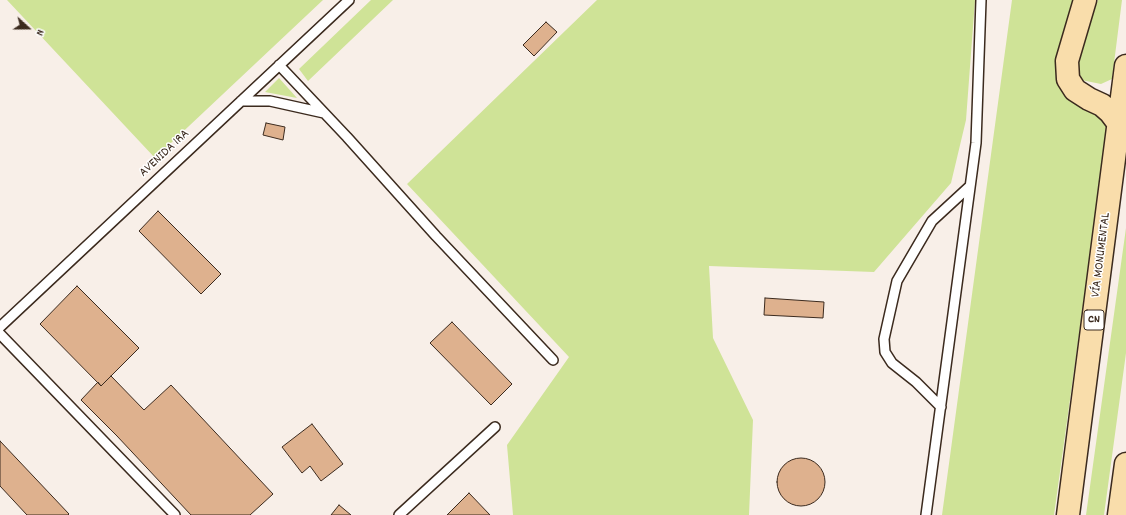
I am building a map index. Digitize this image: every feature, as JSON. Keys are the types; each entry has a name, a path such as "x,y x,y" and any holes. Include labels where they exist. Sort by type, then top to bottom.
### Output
{"highway":[{"path":"1085,0 1067,61 1068,79 1075,90 1102,105 1110,112 1119,124"},
{"name":"VÍA MONUMENTAL","path":"1068,515 1126,66"},
{"path":"1119,515 1126,464"}],"lane":[{"name":"AVENIDA 1RA","path":"0,327 348,0"},
{"path":"926,515 976,144 981,0"},
{"path":"279,65 436,236 553,360"},
{"path":"241,101 270,101 324,113"},
{"path":"941,407 916,382 892,363 885,352 884,339 897,281 932,221 970,186"},
{"path":"0,334 175,515"},
{"path":"399,515 495,427"}],"green space":[{"path":"7,0 323,0 155,158"},
{"path":"371,0 393,0 308,81 299,69"},
{"path":"597,0 975,0 966,120 951,183 874,272 709,266 713,338 753,420 749,515 513,515 507,445 569,357 407,184"},
{"path":"1012,0 1078,0 1059,65 1079,105 1103,120 1108,125 1054,515 942,515"},
{"path":"1098,0 1122,0 1112,79 1101,84 1081,80 1075,65"},
{"path":"279,78 297,98 265,92"},
{"path":"1126,228 1126,353 1104,515 1086,515"}],"building":[{"path":"546,22 557,32 534,56 523,45"},
{"path":"266,123 285,127 283,140 263,135"},
{"path":"158,211 221,274 201,294 139,231"},
{"path":"77,286 139,348 101,386 40,324"},
{"path":"765,298 824,302 823,318 764,315"},
{"path":"452,322 512,384 491,405 430,343"},
{"path":"111,376 144,410 171,385 273,494 250,515 191,515 81,400 98,382 101,386"},
{"path":"312,424 343,464 321,481 310,466 302,473 282,447"},
{"path":"0,441 69,514 68,515 27,515 0,486"},
{"path":"796,458 806,458 815,462 821,468 824,473 824,491 815,502 806,506 796,506 787,502 781,496 777,487 777,477 781,468 787,462"},
{"path":"469,493 490,515 447,515"},
{"path":"339,505 351,515 331,515"}]}
